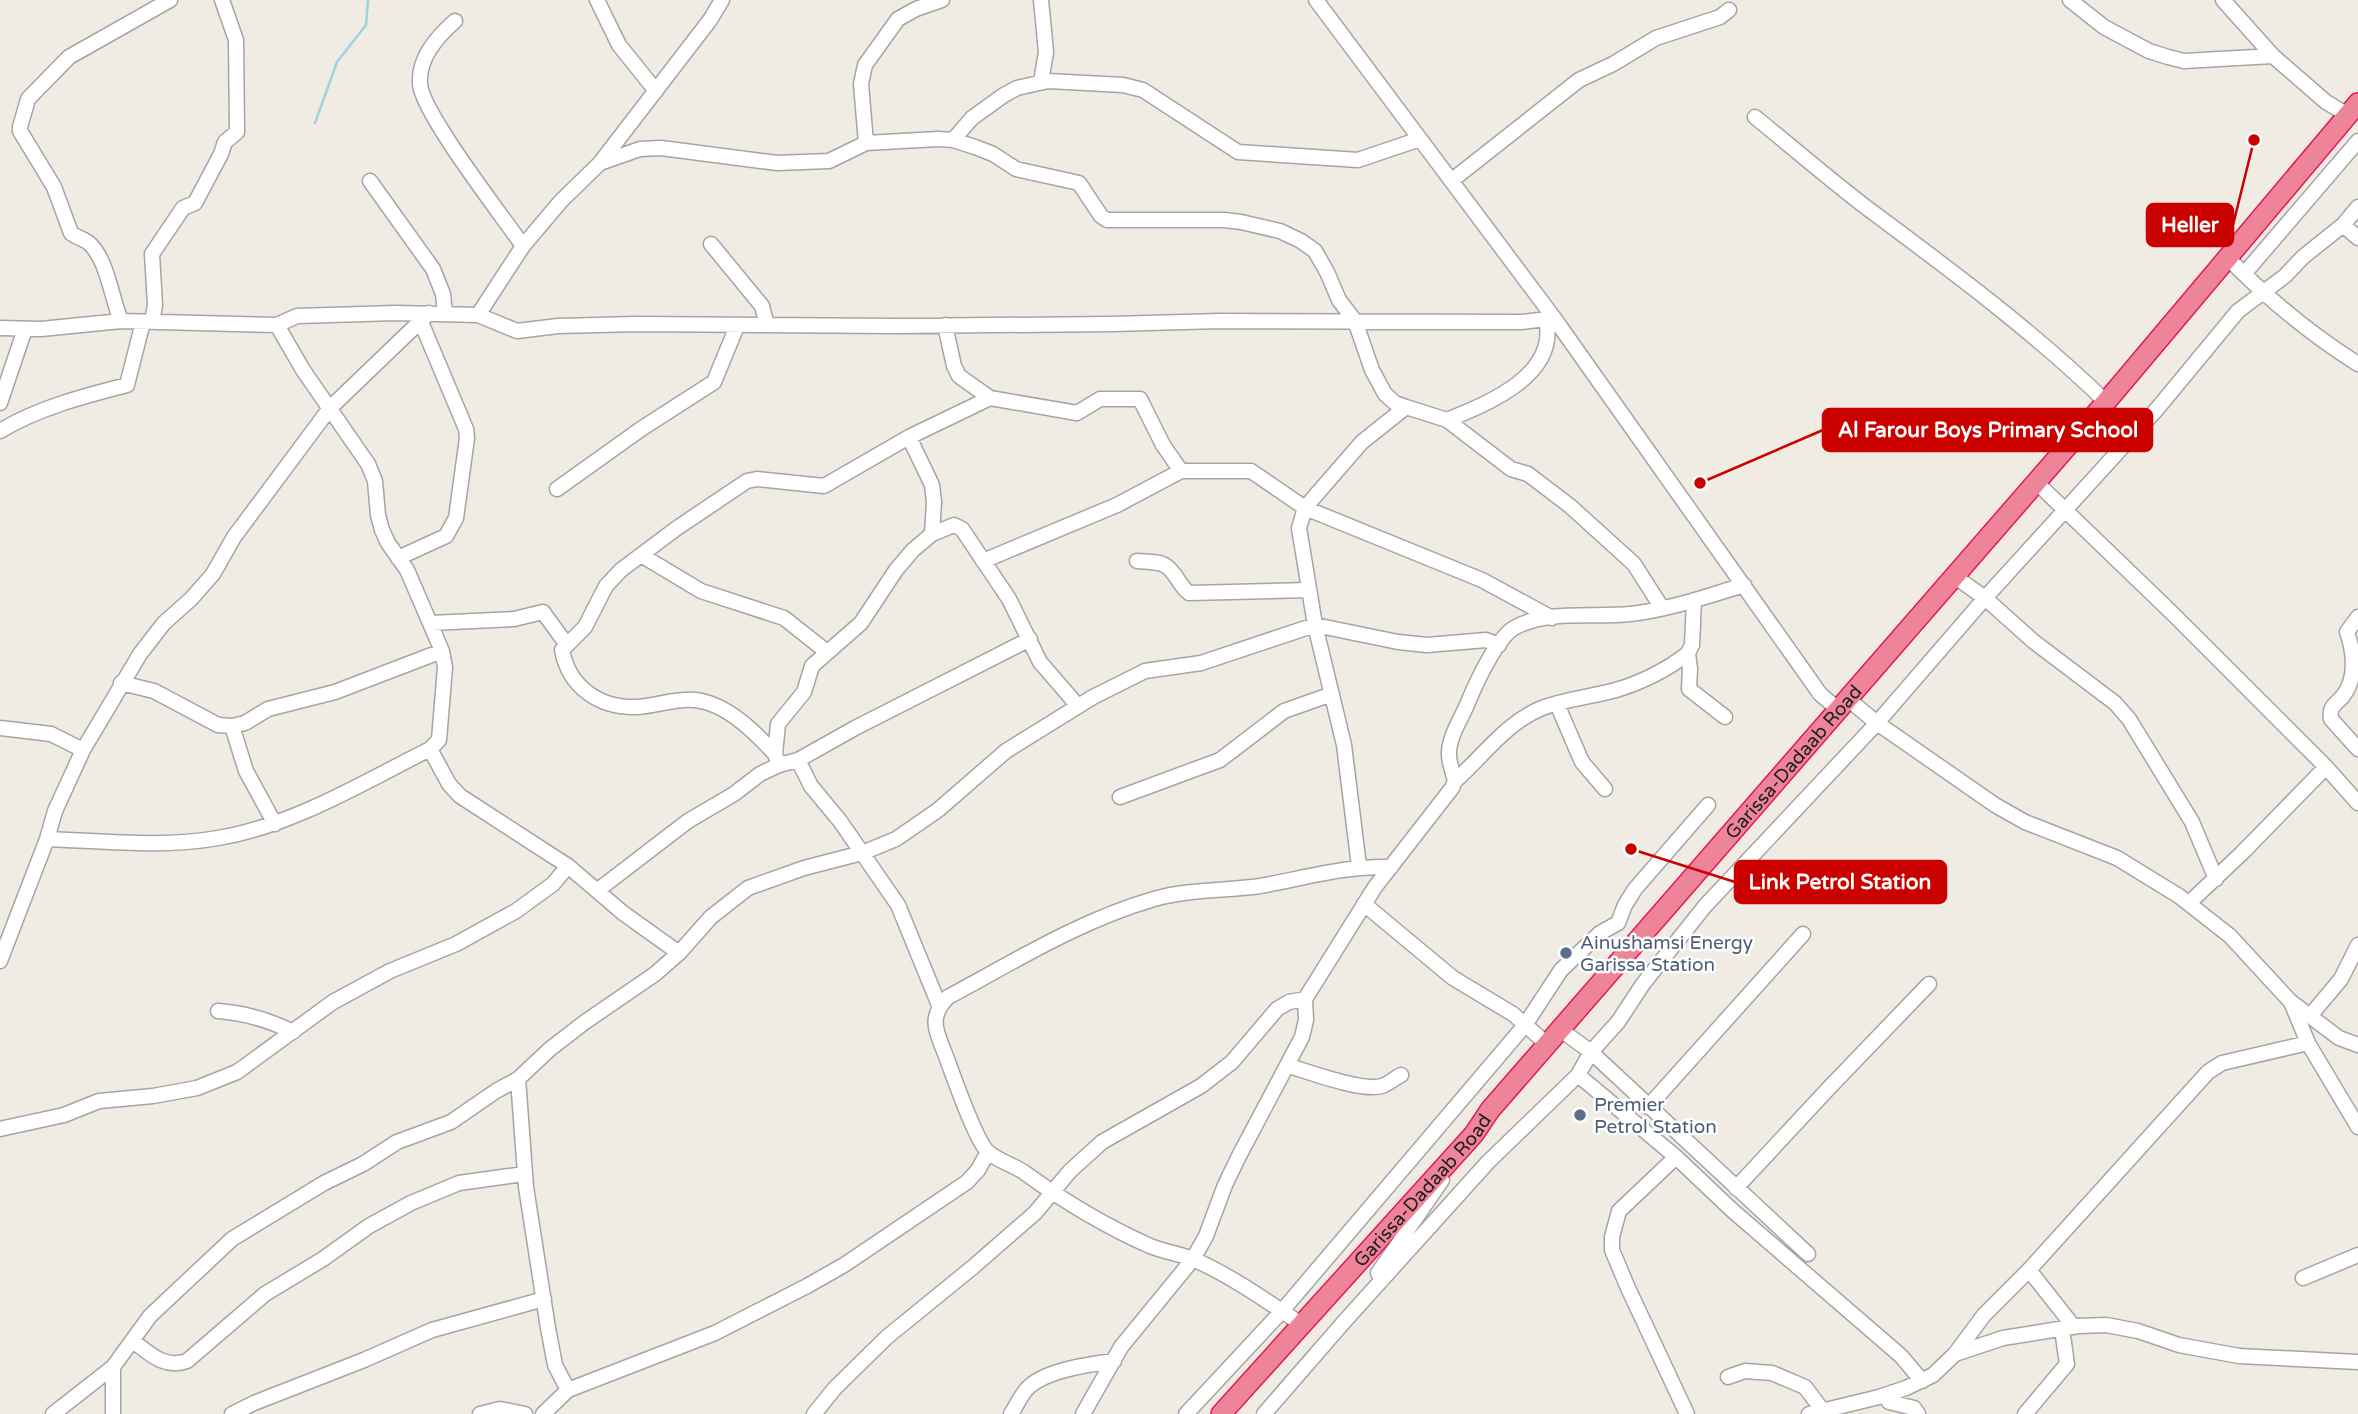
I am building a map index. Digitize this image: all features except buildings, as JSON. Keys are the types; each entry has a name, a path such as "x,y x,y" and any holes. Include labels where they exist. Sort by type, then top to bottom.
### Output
{"highway":[{"name":"Garissa-Dadaab Road","path":"1221,1414 1474,1134 1490,1110 2106,402 2353,109"}],"street":[{"path":"121,321 97,254 89,243 71,233 59,196 21,134 20,127 28,99 69,57 170,0"},
{"path":"0,431 18,421 86,396 127,385 155,305 152,254 183,208 195,203 221,155 225,142 237,132 236,40 222,0"},
{"path":"597,0 619,45 656,91"},
{"path":"478,315 523,246 561,201 600,163 710,20 722,0"},
{"path":"866,143 861,84 865,65 898,19 942,0"},
{"path":"1041,0 1046,52 1041,82"},
{"path":"1316,0 1451,181 1820,694 1877,723 1995,805 2025,822 2143,872 2189,903 2230,936 2290,1001 2339,1038 2358,1045"},
{"path":"2070,0 2104,27 2149,51 2168,57 2194,61 2273,57"},
{"path":"2223,0 2273,57 2326,102 2353,109"},
{"path":"1451,181 1579,80 1656,38 1720,17 1729,10"},
{"path":"455,22 436,39 428,53 419,85 424,100 451,144 523,246"},
{"path":"953,140 978,113 1004,95 1017,88 1041,82 1123,85 1143,90 1238,152 1359,160 1420,139"},
{"path":"1755,117 1866,206 1989,299 2064,361 2106,402"},
{"path":"600,163 640,149 661,148 777,163 829,160 866,143 953,140 993,154 1016,169 1079,183 1107,220 1208,219 1241,222 1280,231 1315,251 1339,300 1355,321 1372,370 1385,394 1395,403 1447,420 1511,469 1528,474 1634,564 1662,608"},
{"path":"2244,274 2358,141"},
{"path":"370,181 433,269 443,293 445,314"},
{"path":"1264,1414 1488,1162 1578,1075 1591,1052 1618,1022 1643,984 1705,906 1877,723 1984,598 2157,409 2238,311 2285,276 2302,257 2343,225 2358,206"},
{"path":"2343,225 2358,237"},
{"path":"711,244 762,306 767,325"},
{"path":"2227,257 2318,337 2358,364"},
{"path":"12,329 121,321 277,325 297,316 425,318 445,314 478,315 517,331 558,326 636,324 945,325 1522,321 1550,318"},
{"path":"0,316 12,329"},
{"path":"0,961 47,839 55,811 83,750 139,654 164,623 191,599 213,574 234,537 330,408 425,318"},
{"path":"398,558 446,536 456,518 467,438 425,318"},
{"path":"1447,420 1506,393 1529,375 1549,340 1550,318"},
{"path":"47,839 167,843 202,841 244,833 275,824 430,749 439,740 445,667 442,651 407,570 382,530 375,481 368,464 303,370 277,325"},
{"path":"945,325 954,366 959,376 990,398 1072,413 1077,413 1100,399 1138,398 1142,401 1163,445 1181,471"},
{"path":"557,489 641,429 715,382 737,326"},
{"path":"0,403 12,329"},
{"path":"990,398 909,437 822,486 757,479 747,481 621,570 606,586 585,627 562,650 565,664 580,687 590,696 634,707 700,701 740,720 777,759 798,760 1030,639"},
{"path":"1359,866 1344,745 1315,625 1299,536 1305,508 1362,442 1406,407"},
{"path":"909,437 932,485 932,534"},
{"path":"983,561 1117,505 1181,471 1251,471 1305,508 1482,580 1552,618"},
{"path":"2036,482 2066,509 2167,617 2326,767 2358,803"},
{"path":"598,890 688,821 716,805 777,759 780,720 804,692 811,668 861,623 896,570 913,550 932,534 954,526 962,529 1009,599 1041,662 1078,706"},
{"path":"641,555 701,591 784,618 827,652"},
{"path":"1137,561 1164,564 1188,593 1308,590"},
{"path":"1955,576 2033,641 2115,703 2129,719 2192,822 2216,879"},
{"path":"1455,780 1449,749 1474,688 1499,645 1512,630 1528,622 1552,618 1631,614 1662,608 1744,585"},
{"path":"1083,1414 1121,1347 1193,1259 1216,1215 1225,1185 1303,1037 1306,1020 1305,999 1364,904 1452,788 1455,780 1515,722 1542,708 1615,691 1636,683 1688,653 1692,645 1694,600"},
{"path":"431,623 514,618 543,612 567,645"},
{"path":"2358,617 2347,632 2353,648 2348,687 2330,712 2331,719 2358,749"},
{"path":"53,1414 113,1367 150,1316 232,1239 397,1142 451,1122 518,1079 576,1028 655,974 679,953 711,917 748,888 804,868 862,853 896,839 925,820 991,762 1078,706 1145,671 1201,663 1315,625 1398,642 1427,645 1486,639 1499,645"},
{"path":"121,683 154,691 218,725 232,726 246,723 259,712 335,692 442,651"},
{"path":"1688,653 1689,689 1725,717"},
{"path":"1120,797 1220,760 1284,711 1332,694"},
{"path":"1557,704 1582,762 1605,789"},
{"path":"232,726 246,771 275,824"},
{"path":"0,728 45,732 83,750"},
{"path":"430,749 449,784 460,796 568,866 623,913 679,953"},
{"path":"798,760 811,786 832,810 898,905 939,1005"},
{"path":"2189,903 2326,767"},
{"path":"1186,1414 1282,1311 1525,1025 1561,970 1600,933 1618,923 1635,889 1708,805"},
{"path":"0,1129 64,1115 99,1101 153,1096 197,1088 237,1072 333,1002 390,971 456,944 516,911 553,884 568,866"},
{"path":"1301,1324 1243,1285 1193,1259 1172,1255 1095,1220 1051,1193 1023,1171 988,1152 962,1099 937,1033 934,1016 939,1005 948,997 1051,941 1110,913 1156,898 1184,892 1258,886 1359,866 1391,867"},
{"path":"1364,904 1453,978 1513,1014 1525,1025 1591,1052 1808,1254"},
{"path":"1648,1107 1803,934"},
{"path":"2309,1016 2342,979 2358,946"},
{"path":"1736,1188 1929,984"},
{"path":"814,1414 835,1388 887,1337 1035,1213 1070,1171 1102,1142 1201,1086 1232,1062 1278,1009 1289,1002 1305,999"},
{"path":"2290,1001 2308,1043 2358,1128"},
{"path":"218,1011 251,1015 293,1032"},
{"path":"1889,1403 1933,1375 1955,1354 1984,1315 2029,1270 2208,1072 2222,1063 2308,1043"},
{"path":"1289,1066 1341,1082 1370,1087 1382,1086 1401,1074"},
{"path":"1578,1075 1676,1157 1733,1211 1901,1356 1922,1381"},
{"path":"518,1079 524,1174 544,1299 555,1365 568,1390"},
{"path":"1343,1322 1474,1134"},
{"path":"543,1414 568,1390 715,1332 844,1265 967,1182 978,1170 988,1152"},
{"path":"1676,1157 1619,1211 1612,1237 1612,1250 1687,1414"},
{"path":"133,1341 161,1362 187,1361 265,1294 411,1203 459,1183 524,1174"},
{"path":"2302,1278 2358,1255"},
{"path":"2025,1414 2067,1364 2068,1328 2029,1270"},
{"path":"232,1414 432,1330 544,1299"},
{"path":"1955,1354 2003,1338 2106,1325 2138,1331 2179,1345 2239,1356 2358,1363"},
{"path":"1012,1413 1030,1386 1060,1371 1114,1361"},
{"path":"113,1367 113,1414"},
{"path":"1728,1377 1745,1371 1772,1373 1805,1387 1816,1413 1889,1403 1913,1408 1918,1414"},
{"path":"480,1414 500,1409 525,1414"}],"waterway":[{"path":"315,123 337,62 366,25 368,0"}],"place":[{"name":"Heller","path":"2254,140"},
{"name":"Al Farour Boys Primary School","path":"1700,483"},
{"name":"Link Petrol Station","path":"1631,849"},
{"name":"Ainushamsi Energy Garissa Station","path":"1566,953"},
{"name":"Premier Petrol Station","path":"1580,1115"}]}
